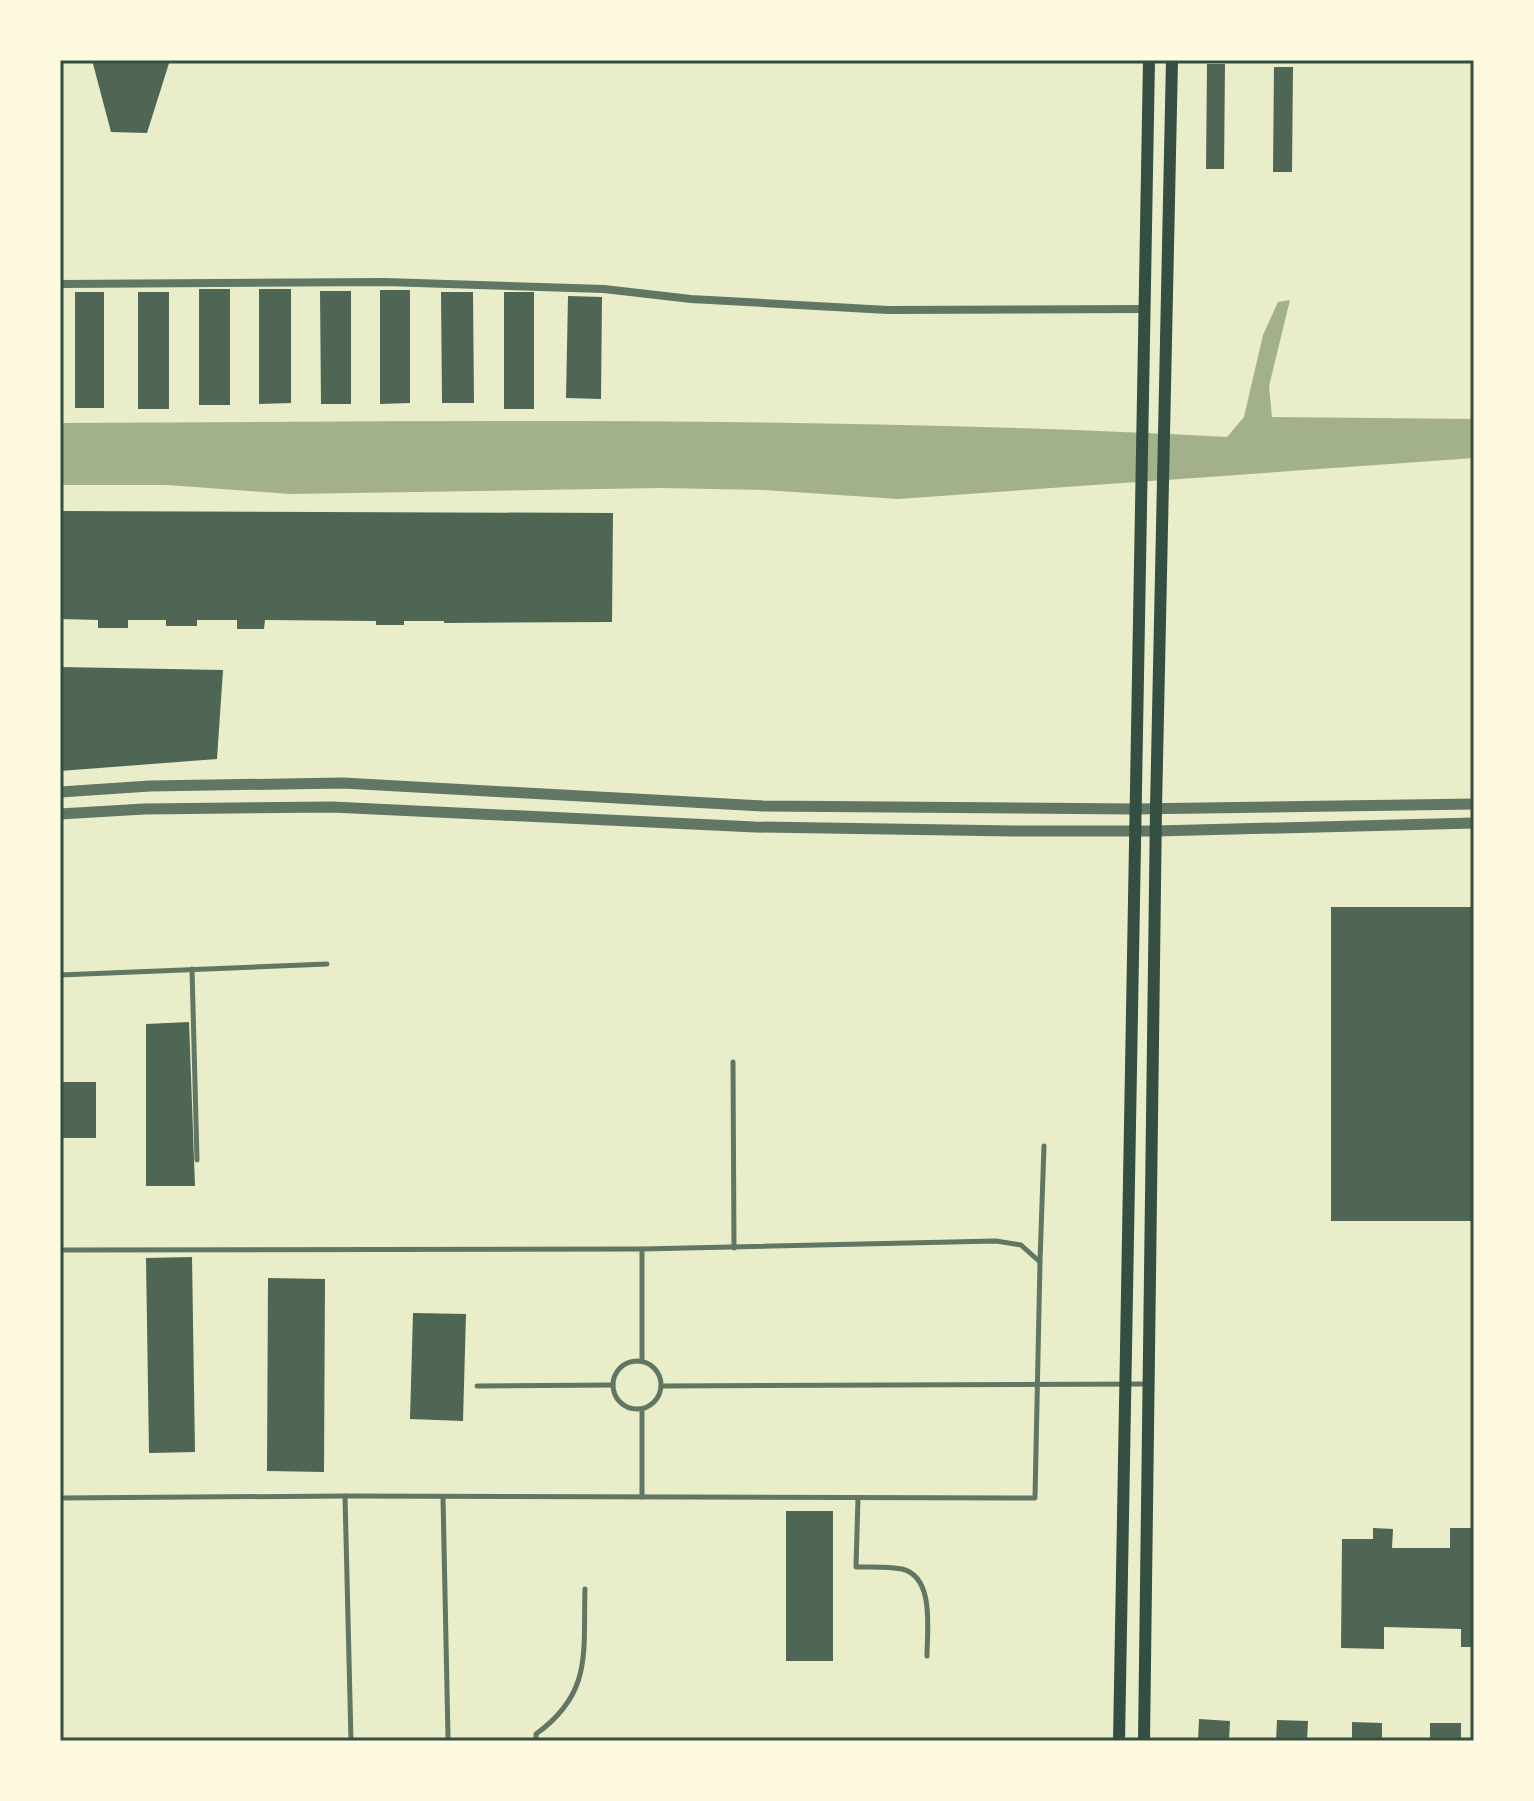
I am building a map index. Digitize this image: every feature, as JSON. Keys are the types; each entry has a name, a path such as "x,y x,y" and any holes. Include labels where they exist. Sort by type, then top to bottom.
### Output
{"main road":[{"path":"1119,1741 1149,60"},
{"path":"1144,1741 1151,1384 1156,808 1172,60"}],"street":[{"path":"60,284 385,282 604,289 691,299 888,310 1144,309"},
{"path":"60,792 150,786 343,783 763,806 1134,809 1474,804"},
{"path":"60,814 144,809 332,807 755,827 1134,831 1474,823"}],"lane":[{"path":"60,975 327,964"},
{"path":"192,969 197,1160"},
{"path":"733,1062 734,1248"},
{"path":"60,1498 1035,1498 1044,1146"},
{"path":"60,1250 642,1249 996,1241 1021,1245 1040,1262"},
{"path":"642,1249 642,1361"},
{"path":"642,1361 656,1369 661,1386 656,1400 642,1409 633,1409 619,1400 613,1385 625,1364 642,1361"},
{"path":"661,1386 1151,1384"},
{"path":"477,1386 613,1385"},
{"path":"642,1409 642,1497"},
{"path":"345,1496 351,1741"},
{"path":"443,1497 448,1737"},
{"path":"858,1498 856,1567 905,1569 920,1582 927,1604 927,1656"},
{"path":"536,1741 536,1734 554,1721 569,1704 583,1672 585,1589"}],"shaded area":[{"path":"1290,300 1269,386 1272,417 1474,419 1474,458 898,499 764,490 661,488 290,494 167,485 60,485 60,423 789,423 1227,437 1244,417 1263,335 1278,302"}],"building":[{"path":"92,60 170,60 147,133 111,132"},
{"path":"1207,64 1225,64 1224,169 1206,169"},
{"path":"1274,67 1293,67 1292,172 1273,172"},
{"path":"199,289 230,289 230,405 199,405"},
{"path":"259,289 291,289 291,403 259,404"},
{"path":"380,290 410,290 410,403 380,404"},
{"path":"320,291 351,291 351,404 321,404"},
{"path":"75,292 104,292 104,408 75,408"},
{"path":"138,292 169,292 169,409 138,409"},
{"path":"441,292 473,292 474,403 442,403"},
{"path":"504,292 534,292 534,409 504,409"},
{"path":"568,296 602,297 601,399 566,398"},
{"path":"60,511 613,513 612,622 404,621 404,625 376,625 376,621 265,620 264,629 237,629 237,620 197,620 197,626 166,626 166,620 128,620 128,628 98,628 98,620 60,619"},
{"path":"60,667 223,670 217,759 60,771"},
{"path":"1331,907 1474,907 1474,1221 1331,1221"},
{"path":"189,1022 195,1186 146,1186 146,1024"},
{"path":"60,1082 96,1082 96,1138 60,1138"},
{"path":"192,1257 195,1452 149,1453 146,1258"},
{"path":"268,1278 325,1279 324,1472 267,1471"},
{"path":"413,1313 466,1314 463,1421 410,1419"},
{"path":"786,1511 833,1511 833,1661 786,1661"},
{"path":"1373,1528 1393,1529 1392,1548 1450,1548 1450,1528 1474,1528 1474,1647 1461,1647 1461,1629 1384,1627 1384,1649 1341,1648 1342,1539 1373,1539"},
{"path":"1199,1719 1230,1721 1229,1741 1198,1741"},
{"path":"1277,1720 1308,1721 1307,1741 1276,1741"},
{"path":"1352,1722 1382,1723 1382,1741 1352,1741"},
{"path":"1430,1723 1461,1723 1461,1741 1430,1741"}]}
